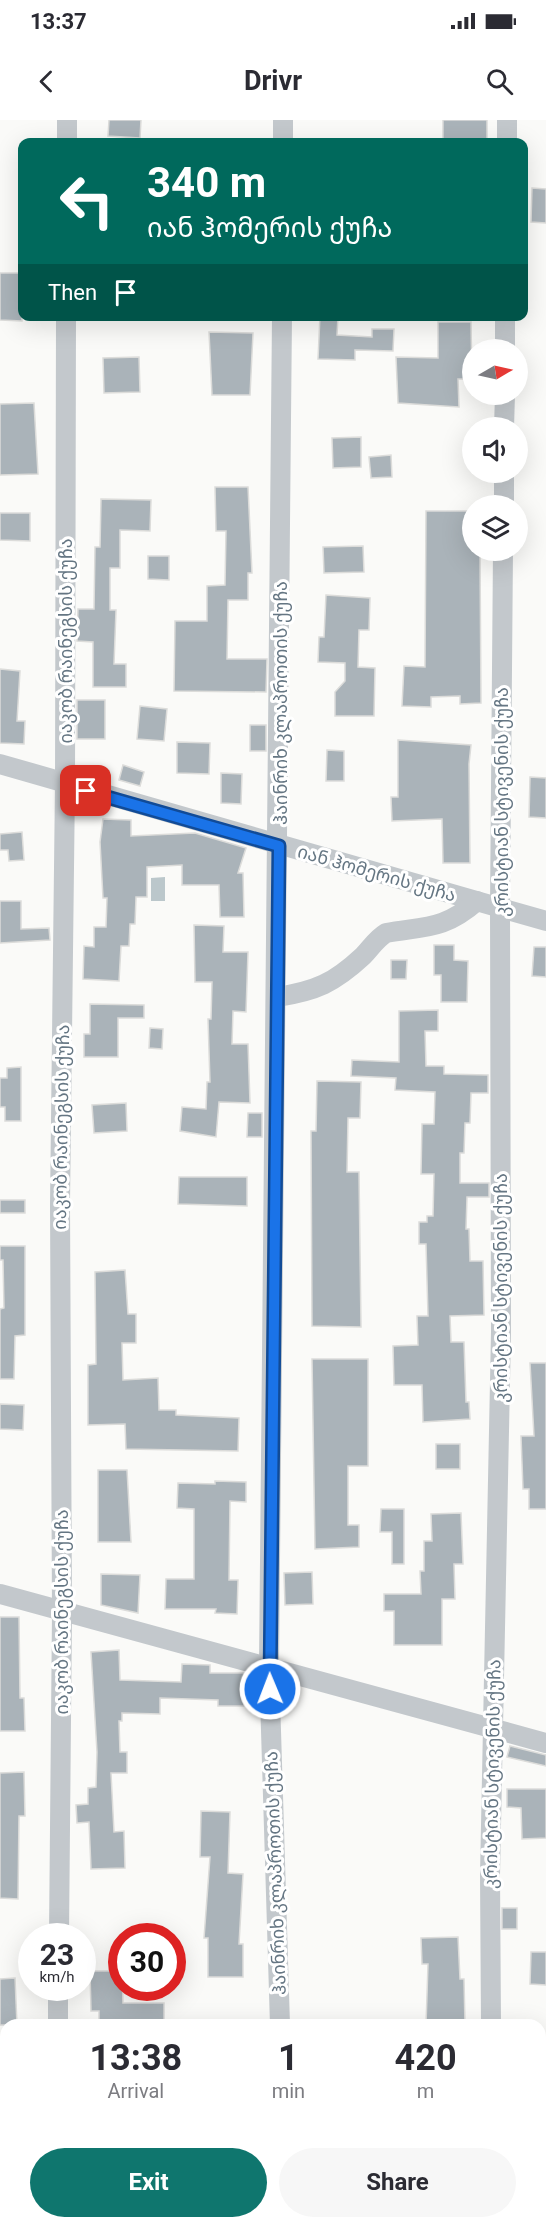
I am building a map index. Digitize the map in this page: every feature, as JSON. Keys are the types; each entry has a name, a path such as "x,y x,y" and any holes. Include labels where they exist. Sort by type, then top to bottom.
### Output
{"street":[{"path":"66,138 67,120"},
{"path":"283,120 283,138"},
{"path":"507,120 507,138"},
{"name":"იაკობ რაინეგსის ქუჩა","path":"59,1923 62,1612 60,1204 65,784 66,321"},
{"name":"ჰაინრიხ კლაპროთის ქუჩა","path":"280,2019 269,1665 279,846 282,321"},
{"path":"505,321 505,339"},
{"name":"კრისტიან სტივენის ქუჩა","path":"491,2019 489,1875 501,1332 500,908 503,561"},
{"name":"იან ჰომერის ქუჩა","path":"0,764 546,921"},
{"path":"277,997 309,992 328,984 350,968 386,933 415,931 441,924 460,916 477,901"},
{"path":"0,1594 269,1665 546,1743"},
{"path":"58,2001 58,2019"}],"shaded area":[{"path":"165,877 165,901 151,901 151,878"}],"building":[{"path":"109,120 141,120 140,138 108,136"},
{"path":"443,120 487,120 487,138 443,138"},
{"path":"532,188 546,189 546,223 531,222"},
{"path":"0,273 18,273 18,321 0,320"},
{"path":"320,321 338,321 337,335 372,337 372,329 394,329 393,351 355,350 355,360 318,359"},
{"path":"438,322 471,322 471,339 462,339 462,379 458,379 459,407 398,403 396,357 438,358"},
{"path":"209,332 253,333 250,395 212,395"},
{"path":"139,357 140,392 104,393 103,358"},
{"path":"34,403 38,474 0,475 0,404"},
{"path":"361,437 361,467 333,468 332,438"},
{"path":"391,455 392,477 371,478 369,457"},
{"path":"215,487 248,487 252,573 248,573 248,600 228,600 227,659 267,659 266,692 174,691 175,621 207,621 207,586 225,585 226,531 216,531"},
{"path":"101,499 151,500 150,531 120,530 120,568 110,568 110,610 116,610 114,664 126,664 126,687 93,687 93,642 77,641 78,609 94,609 95,547 100,547"},
{"path":"426,511 462,511 462,561 480,561 481,703 460,704 460,696 431,697 431,707 402,706 404,666 425,667"},
{"path":"0,513 30,513 30,541 0,540"},
{"path":"363,546 364,572 324,573 323,547"},
{"path":"148,556 169,556 169,580 148,579"},
{"path":"326,595 370,598 369,630 359,630 358,667 375,668 374,716 335,716 335,692 345,681 345,663 318,662 319,637 324,637"},
{"path":"0,669 20,671 17,721 25,721 24,744 0,743"},
{"path":"77,700 105,700 105,739 77,739"},
{"path":"140,706 167,709 164,741 137,739"},
{"path":"250,725 266,725 266,751 250,751"},
{"path":"398,740 471,745 469,764 470,863 443,863 442,819 392,821 391,797 398,797"},
{"path":"177,742 210,743 209,774 177,773"},
{"path":"327,750 344,751 344,781 326,781"},
{"path":"123,765 144,772 140,786 119,780"},
{"path":"221,773 242,774 241,804 221,803"},
{"path":"530,777 546,778 546,818 529,817"},
{"path":"103,819 131,820 131,836 195,833 246,848 238,873 243,873 244,917 220,917 219,885 182,885 182,865 147,867 147,897 136,897 135,924 130,924 129,946 121,946 119,981 83,979 84,946 94,947 94,927 106,927 107,898 103,898 100,842"},
{"path":"22,832 24,860 9,861 8,850 0,850 0,834"},
{"path":"0,901 21,901 21,929 49,928 50,940 0,943"},
{"path":"194,925 224,926 223,952 248,952 246,1012 233,1011 232,1044 248,1044 250,1103 219,1102 216,1137 180,1131 182,1107 206,1109 207,1082 210,1082 208,1019 211,1019 212,982 195,982"},
{"path":"434,945 454,945 454,960 468,961 467,1002 441,1002 441,975 434,975"},
{"path":"534,947 546,947 546,977 532,976"},
{"path":"391,960 407,960 406,979 391,979"},
{"path":"90,1004 144,1005 144,1018 118,1018 118,1057 84,1057 84,1034 90,1034"},
{"path":"438,1010 438,1031 425,1031 426,1066 444,1066 444,1074 488,1075 488,1093 471,1093 470,1123 465,1123 464,1153 460,1153 460,1183 489,1183 489,1197 467,1197 466,1229 469,1229 470,1261 483,1261 484,1315 450,1316 451,1342 464,1342 466,1402 469,1402 470,1419 423,1422 422,1385 394,1385 393,1346 418,1345 417,1316 428,1316 426,1244 419,1244 419,1222 427,1222 427,1216 433,1216 434,1174 421,1174 422,1124 434,1124 435,1092 395,1090 396,1078 351,1076 352,1060 399,1062 399,1011"},
{"path":"150,1028 163,1029 162,1049 149,1048"},
{"path":"21,1067 21,1121 5,1121 5,1107 0,1107 0,1078 7,1078 7,1068"},
{"path":"317,1081 361,1082 360,1118 348,1118 347,1172 359,1172 361,1327 312,1326 311,1131 316,1131"},
{"path":"126,1103 127,1131 94,1133 92,1105"},
{"path":"248,1113 262,1113 262,1137 247,1137"},
{"path":"179,1177 247,1177 247,1206 178,1204"},
{"path":"0,1200 25,1200 25,1213 0,1213"},
{"path":"0,1246 25,1246 25,1335 15,1336 14,1379 0,1379 0,1309 4,1308 3,1260 0,1260"},
{"path":"125,1270 128,1314 136,1314 136,1343 122,1343 123,1380 158,1378 159,1410 176,1410 176,1415 239,1418 238,1451 126,1449 125,1424 88,1425 88,1365 96,1364 95,1272"},
{"path":"312,1359 368,1359 368,1466 348,1466 348,1525 359,1525 359,1547 315,1549"},
{"path":"530,1363 546,1363 546,1509 529,1509 529,1489 523,1489 521,1436 534,1436"},
{"path":"0,1404 24,1405 23,1430 0,1429"},
{"path":"436,1444 460,1444 460,1469 436,1469"},
{"path":"98,1470 127,1470 131,1542 98,1542"},
{"path":"215,1481 246,1482 246,1502 230,1501 229,1580 238,1580 237,1614 215,1613 216,1609 165,1609 166,1579 194,1579 194,1509 177,1508 178,1483 215,1484"},
{"path":"381,1509 404,1509 404,1564 392,1564 392,1532 380,1532"},
{"path":"461,1513 463,1564 454,1564 455,1599 442,1599 442,1645 394,1645 394,1611 384,1611 384,1594 421,1594 420,1571 424,1571 424,1541 432,1541 431,1514"},
{"path":"312,1572 313,1604 285,1605 284,1573"},
{"path":"101,1574 140,1575 138,1613 101,1605"},
{"path":"0,1617 19,1617 20,1698 24,1698 25,1731 0,1731"},
{"path":"119,1650 120,1680 181,1682 182,1664 210,1665 210,1673 244,1673 244,1706 218,1706 218,1700 160,1698 160,1714 122,1713 122,1721 119,1721 120,1752 127,1752 127,1773 111,1773 114,1832 124,1831 125,1868 91,1869 89,1822 77,1823 76,1805 88,1804 88,1788 96,1787 97,1752 91,1652"},
{"path":"510,1746 546,1755 546,1766 507,1757"},
{"path":"24,1772 25,1816 19,1816 18,1899 0,1898 0,1773"},
{"path":"507,1789 546,1789 546,1838 522,1839 521,1808 507,1807"},
{"path":"201,1811 230,1812 228,1873 243,1874 239,1944 243,1944 243,1977 208,1977 208,1938 204,1938 210,1857 200,1857"},
{"path":"502,1908 517,1908 517,1929 502,1929"},
{"path":"458,1937 460,1979 464,1979 465,2019 426,2019 428,1964 422,1964 421,1938"},
{"path":"531,1952 546,1952 546,1985 530,1984"},
{"path":"96,1971 108,1971 108,2001 164,2003 164,2019 99,2019 99,2011 91,2011 91,2001 96,2001"},
{"path":"15,1978 17,2019 0,2019 0,1979"}],"route":[{"path":"86,791 279,846 270,1689"}]}
